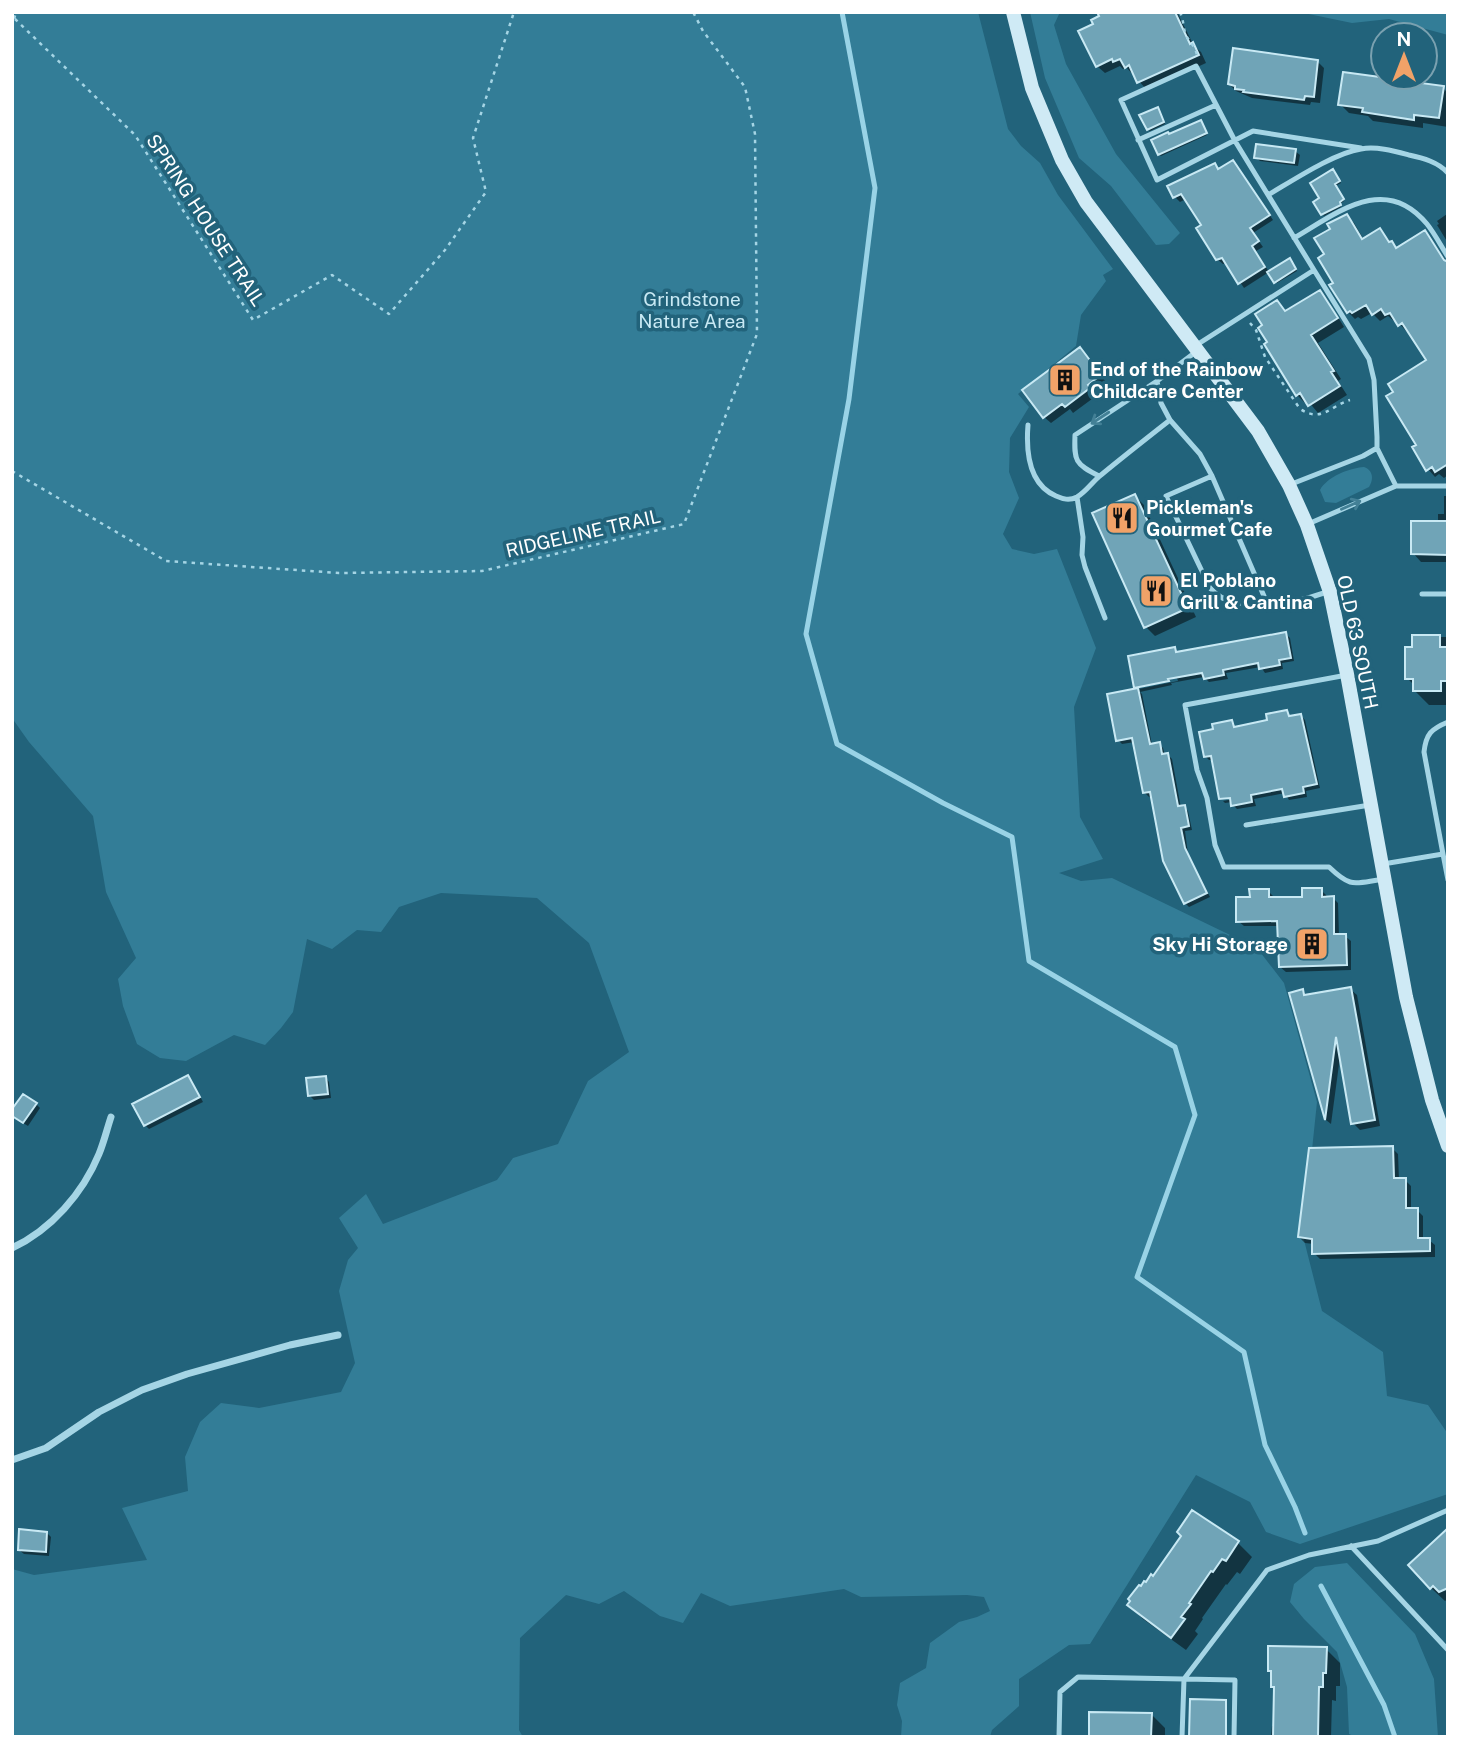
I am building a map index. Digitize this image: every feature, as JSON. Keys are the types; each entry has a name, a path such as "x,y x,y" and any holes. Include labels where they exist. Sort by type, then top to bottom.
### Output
{"main road":[{"name":"OLD 63 SOUTH","path":"1013,12 1032,88 1062,160 1086,202 1258,431 1289,485 1307,525 1330,592 1406,998 1432,1100 1448,1146"}],"street":[{"path":"12,1248 45,1227 66,1207 85,1182 99,1154 111,1117"},
{"path":"12,1460 46,1448 99,1412 142,1390 264,1352 338,1335"}],"lane":[{"path":"1396,486 1377,448 1374,380 1369,359 1235,141 1196,66 1121,100 1157,180 1235,141 1253,131 1361,148 1386,149 1425,158 1448,173"},
{"path":"1138,140 1216,105"},
{"path":"1268,195 1336,157 1361,148"},
{"path":"1294,238 1345,208 1363,201 1388,200 1405,206 1421,217 1448,257"},
{"path":"1099,476 1079,464 1074,452 1075,435 1157,381 1196,348 1244,314 1314,270"},
{"path":"1157,381 1161,403 1170,420 1200,454 1212,476 1267,603"},
{"path":"1028,425 1029,458 1036,479 1048,492 1065,500 1077,497 1099,476 1170,420"},
{"path":"1289,485 1377,448"},
{"path":"1212,476 1166,496 1210,588 1217,596 1230,602 1248,604 1305,599 1330,592"},
{"path":"1307,525 1396,486 1448,486"},
{"path":"1077,497 1083,537 1082,555 1105,618"},
{"path":"1422,594 1448,594"},
{"path":"1347,674 1185,705 1215,845 1224,867 1329,867 1344,881 1354,883 1443,854"},
{"path":"1448,722 1433,729 1426,738 1424,752 1448,880"},
{"path":"1246,825 1370,805"},
{"path":"1182,1737 1184,1679 1267,1570 1309,1555 1378,1541 1448,1510"},
{"path":"1351,1546 1448,1650"},
{"path":"1059,1737 1060,1692 1078,1677 1235,1680 1234,1737"}],"path":[{"path":"12,27 16,12"},
{"name":"SPRING HOUSE TRAIL","path":"15,19 135,135 253,320 332,275 389,314 445,250 486,192 473,138 514,12"},
{"name":"RIDGELINE TRAIL","path":"12,471 166,561 339,573 481,571 684,524 757,334 755,134 745,87 703,31 693,12"},
{"path":"1181,12 1185,22 1185,34 1196,50 1196,66"},
{"path":"1244,314 1256,330 1265,357 1300,409 1307,414 1320,414 1350,400"}],"green space":[{"name":"Grindstone Nature Area","path":"12,12 978,12 1008,129 1021,146 1040,163 1058,195 1113,269 1103,275 1106,281 1081,315 1076,346 1018,394 1029,407 1010,438 1009,472 1019,498 1003,534 1012,549 1034,554 1057,549 1096,648 1074,707 1080,817 1103,859 1059,873 1081,881 1112,878 1257,948 1284,983 1317,1102 1303,1236 1322,1311 1383,1352 1387,1396 1428,1405 1448,1434 1448,1494 1300,1544 1266,1532 1250,1502 1196,1475 1090,1644 1069,1645 1019,1679 1019,1706 992,1730 990,1737 901,1737 902,1721 897,1705 900,1683 926,1668 930,1643 959,1622 990,1611 984,1597 861,1597 844,1589 730,1606 701,1593 683,1623 660,1616 624,1591 599,1604 566,1595 520,1638 519,1730 523,1737 12,1737 12,1569 34,1575 147,1560 122,1508 188,1491 185,1457 200,1422 221,1403 259,1408 341,1392 355,1363 339,1291 348,1260 358,1248 339,1218 366,1194 383,1224 497,1180 513,1158 558,1144 588,1081 629,1052 589,943 537,898 441,893 399,907 381,932 357,930 332,949 307,939 293,1012 265,1045 234,1035 186,1061 160,1058 137,1044 123,1006 118,979 136,958 106,892 93,816 29,742 12,718"},
{"path":"1030,12 1060,12 1054,25 1066,64 1116,154 1180,233 1169,244 1156,245 1111,186 1079,158 1045,78"},
{"path":"1299,12 1448,12 1448,35 1439,33 1439,21 1389,19 1352,23"},
{"path":"1364,467 1372,475 1369,487 1336,503 1325,502 1320,490 1323,485 1345,471"},
{"path":"1347,1563 1415,1634 1434,1679 1438,1737 1356,1737 1349,1734 1347,1687 1337,1652 1290,1602 1294,1584 1315,1567"}],"building":[{"path":"1097,12 1175,12 1190,44 1193,42 1199,55 1137,83 1129,65 1125,68 1120,59 1113,62 1112,59 1096,67 1078,31 1093,24 1091,20 1099,16"},
{"path":"1233,48 1318,60 1314,97 1305,96 1304,100 1235,89 1235,86 1228,84"},
{"path":"1343,72 1369,76 1369,91 1439,91 1439,85 1444,86 1439,118 1414,115 1414,120 1362,112 1363,108 1338,105"},
{"path":"1158,107 1164,122 1147,130 1139,115"},
{"path":"1201,120 1207,133 1158,155 1151,140"},
{"path":"1256,144 1296,149 1294,163 1254,158"},
{"path":"1233,160 1270,215 1250,228 1259,241 1252,246 1265,267 1238,284 1222,258 1216,260 1196,228 1201,225 1181,194 1173,198 1167,186 1215,163 1218,169"},
{"path":"1333,169 1340,181 1335,184 1344,199 1340,202 1341,205 1321,215 1313,202 1319,198 1310,183"},
{"path":"1347,214 1362,239 1380,228 1396,248 1425,230 1448,262 1448,464 1435,472 1432,467 1426,471 1412,447 1416,445 1386,396 1393,392 1388,384 1426,360 1402,323 1398,326 1390,313 1385,315 1381,309 1372,315 1366,305 1347,313 1329,285 1333,283 1318,258 1324,254 1314,238 1330,229 1327,224"},
{"path":"1290,258 1296,269 1274,283 1267,272"},
{"path":"1320,290 1338,318 1311,335 1334,371 1331,372 1340,386 1308,406 1300,393 1296,396 1264,344 1267,342 1258,328 1262,325 1255,314 1277,300 1285,311"},
{"name":"End of the Rainbow Childcare Center","path":"1080,347 1101,375 1088,385 1090,388 1065,407 1062,404 1043,418 1022,390"},
{"path":"1135,494 1188,608 1144,628 1092,513"},
{"path":"1411,521 1448,521 1448,555 1411,554"},
{"path":"1286,632 1291,658 1279,660 1280,665 1259,669 1258,663 1223,670 1224,675 1204,679 1202,673 1134,688 1128,656 1175,647 1176,652"},
{"path":"1412,635 1440,635 1440,647 1448,647 1448,681 1441,681 1441,691 1413,691 1413,679 1405,679 1405,647 1412,647"},
{"path":"1138,688 1150,744 1160,742 1162,754 1168,753 1178,806 1185,805 1189,826 1181,828 1185,848 1207,893 1184,904 1163,861 1150,792 1143,793 1132,738 1116,741 1107,694"},
{"path":"1287,710 1289,716 1301,714 1317,784 1303,787 1304,793 1284,797 1282,789 1251,795 1252,802 1231,806 1230,798 1219,799 1211,756 1204,757 1199,732 1213,729 1212,724 1232,720 1234,727 1267,720 1266,714"},
{"path":"1302,888 1322,888 1322,897 1334,896 1334,934 1346,934 1347,965 1279,967 1277,921 1236,922 1236,897 1250,897 1249,889 1269,889 1269,897 1302,897"},
{"path":"1351,987 1375,1120 1351,1124 1336,1037 1325,1120 1289,993 1303,989 1304,995"},
{"path":"188,1075 200,1097 144,1126 132,1104"},
{"path":"326,1076 328,1094 308,1096 306,1078"},
{"path":"23,1094 37,1103 23,1123 12,1116 12,1109"},
{"path":"1393,1146 1394,1178 1406,1178 1406,1208 1418,1208 1418,1238 1430,1238 1430,1251 1312,1254 1312,1239 1298,1237 1309,1148"},
{"path":"1192,1510 1239,1541 1226,1561 1222,1559 1213,1572 1211,1571 1189,1603 1191,1604 1181,1617 1185,1619 1171,1638 1127,1605 1130,1601 1128,1599 1139,1585 1146,1582 1151,1574 1153,1576 1181,1536 1177,1532"},
{"path":"1448,1528 1448,1588 1439,1592 1433,1586 1430,1589 1408,1565"},
{"path":"19,1529 47,1532 46,1552 18,1550"},
{"path":"1268,1646 1327,1647 1326,1673 1323,1673 1323,1687 1319,1687 1318,1737 1273,1737 1274,1687 1271,1687 1271,1671 1268,1671"},
{"path":"1190,1699 1226,1700 1226,1737 1189,1737"},
{"path":"1089,1712 1152,1713 1151,1737 1089,1737"}],"waterway":[{"path":"842,12 875,188 849,399 806,634 837,744 943,803 1012,837 1029,961 1175,1047 1195,1115 1137,1277 1244,1352 1265,1445 1305,1533"},
{"path":"1321,1586 1384,1705 1395,1737"}],"place":[{"name":"End of the Rainbow Childcare Center","path":"1065,380"},
{"name":"Pickleman's Gourmet Cafe","path":"1122,518"},
{"name":"El Poblano Grill & Cantina","path":"1156,591"},
{"name":"Sky Hi Storage","path":"1312,944"}]}
